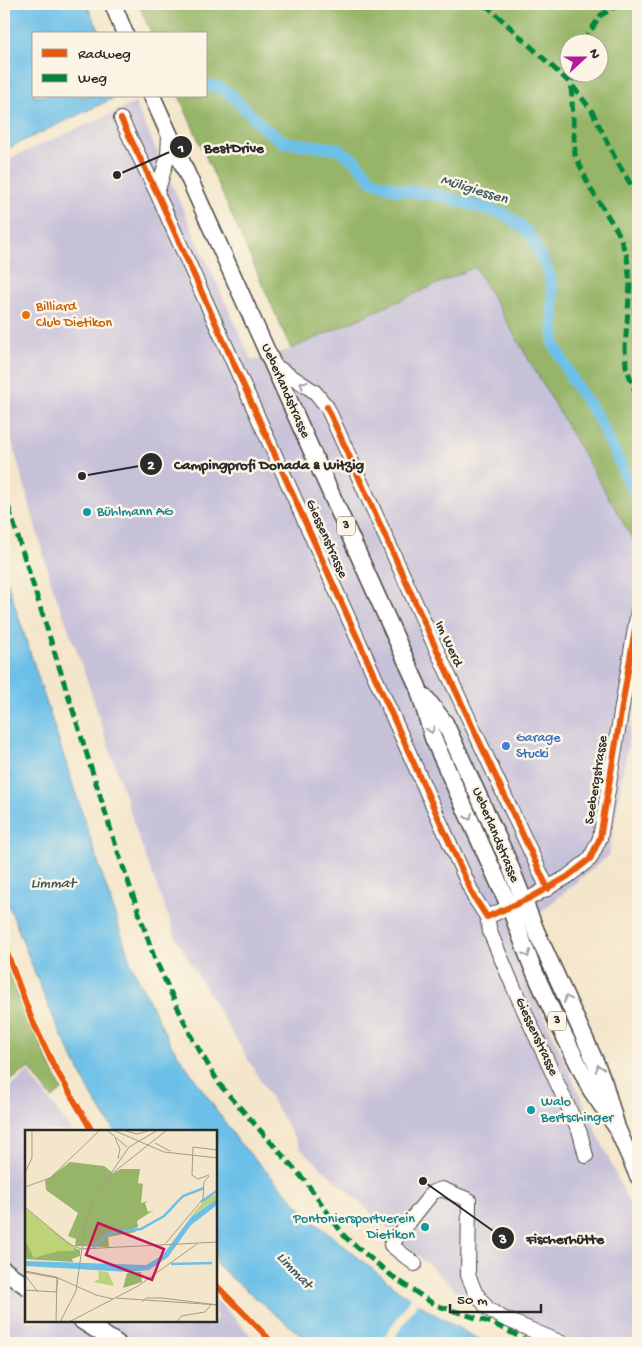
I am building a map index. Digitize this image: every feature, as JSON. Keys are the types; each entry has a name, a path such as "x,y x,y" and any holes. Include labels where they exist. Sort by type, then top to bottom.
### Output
{"main road":[{"path":"112,4 124,32"},
{"name":"Ueberlandstrasse","path":"153,98 418,687 433,738 596,1061 617,1128 638,1176"},
{"path":"4,1270 25,1285"},
{"path":"84,1322 117,1343"}],"street":[{"name":"Giessenstrasse","path":"121,119 157,193 474,897 487,917 490,932 512,986 580,1133 586,1156"},
{"path":"157,193 168,156 169,135"},
{"name":"Im Werd","path":"274,365 318,395 327,407 442,662 548,889"},
{"name":"Seebergstrasse","path":"517,905 548,889 590,859 600,838 638,611"},
{"path":"487,917 517,905"},
{"path":"415,1264 391,1245 433,1192 442,1190 469,1200 468,1275 475,1292 488,1309 503,1318 562,1343"}],"shaded area":[{"path":"135,103 252,361 291,349 475,267 638,548 638,683 609,855 509,939 638,1223 638,1343 574,1343 465,1298 301,1149 177,940 139,839 83,668 52,585 4,413 4,161"},
{"path":"28,1072 71,1130 25,1130 25,1322 218,1322 218,1301 258,1343 4,1343 4,1092"}],"green space":[{"path":"138,4 638,4 638,548 475,267 291,349 180,98 208,98 208,32 151,32"},
{"path":"4,957 15,989 62,1090 52,1098 29,1068 4,1085"}],"water":[{"path":"4,4 86,4 100,32 32,32 32,98 114,98 4,150"},
{"name":"Limmat","path":"4,572 131,964 170,1043 238,1141 312,1220 398,1290 434,1314 485,1343 310,1343 227,1274 218,1265 218,1130 113,1130 92,1096 60,1032 4,893"}],"pier":[{"path":"412,1296 419,1301 391,1343 380,1343"}],"waterway":[{"name":"Müligiessen","path":"208,85 218,87 230,94 264,128 284,142 338,149 354,160 373,181 399,190 438,195 504,214 521,226 531,236 550,276 553,295 554,344 573,381 598,418 638,501"}],"marked path":[{"path":"485,4 571,84 592,111 617,162 638,196"},
{"path":"590,32 601,15 620,4"},
{"path":"572,82 575,154 590,188 618,232 627,257 630,285 625,347 626,366 638,400"},
{"path":"4,493 115,843 154,957 192,1038 220,1085 306,1182 345,1237 392,1276 435,1305 492,1323 532,1343"}],"cycle path":[{"path":"121,119 157,193 474,897 487,917 530,898 567,877 590,859 600,838 638,611"},
{"path":"327,407 434,644 548,889"},
{"path":"4,945 32,1020 54,1066 91,1130"},
{"path":"218,1287 273,1343"}],"place":[{"name":"BestDrive","path":"117,175"},
{"name":"Billiard Club Dietikon","path":"26,315"},
{"name":"Campingprofi Donada & Witzig","path":"82,476"},
{"name":"Bühlmann AG","path":"87,512"},
{"name":"Garage Stucki","path":"506,746"},
{"name":"Walo Bertschinger","path":"531,1110"},
{"name":"Fischerhütte","path":"423,1181"},
{"name":"Pontoniersportverein Dietikon","path":"425,1227"}]}
